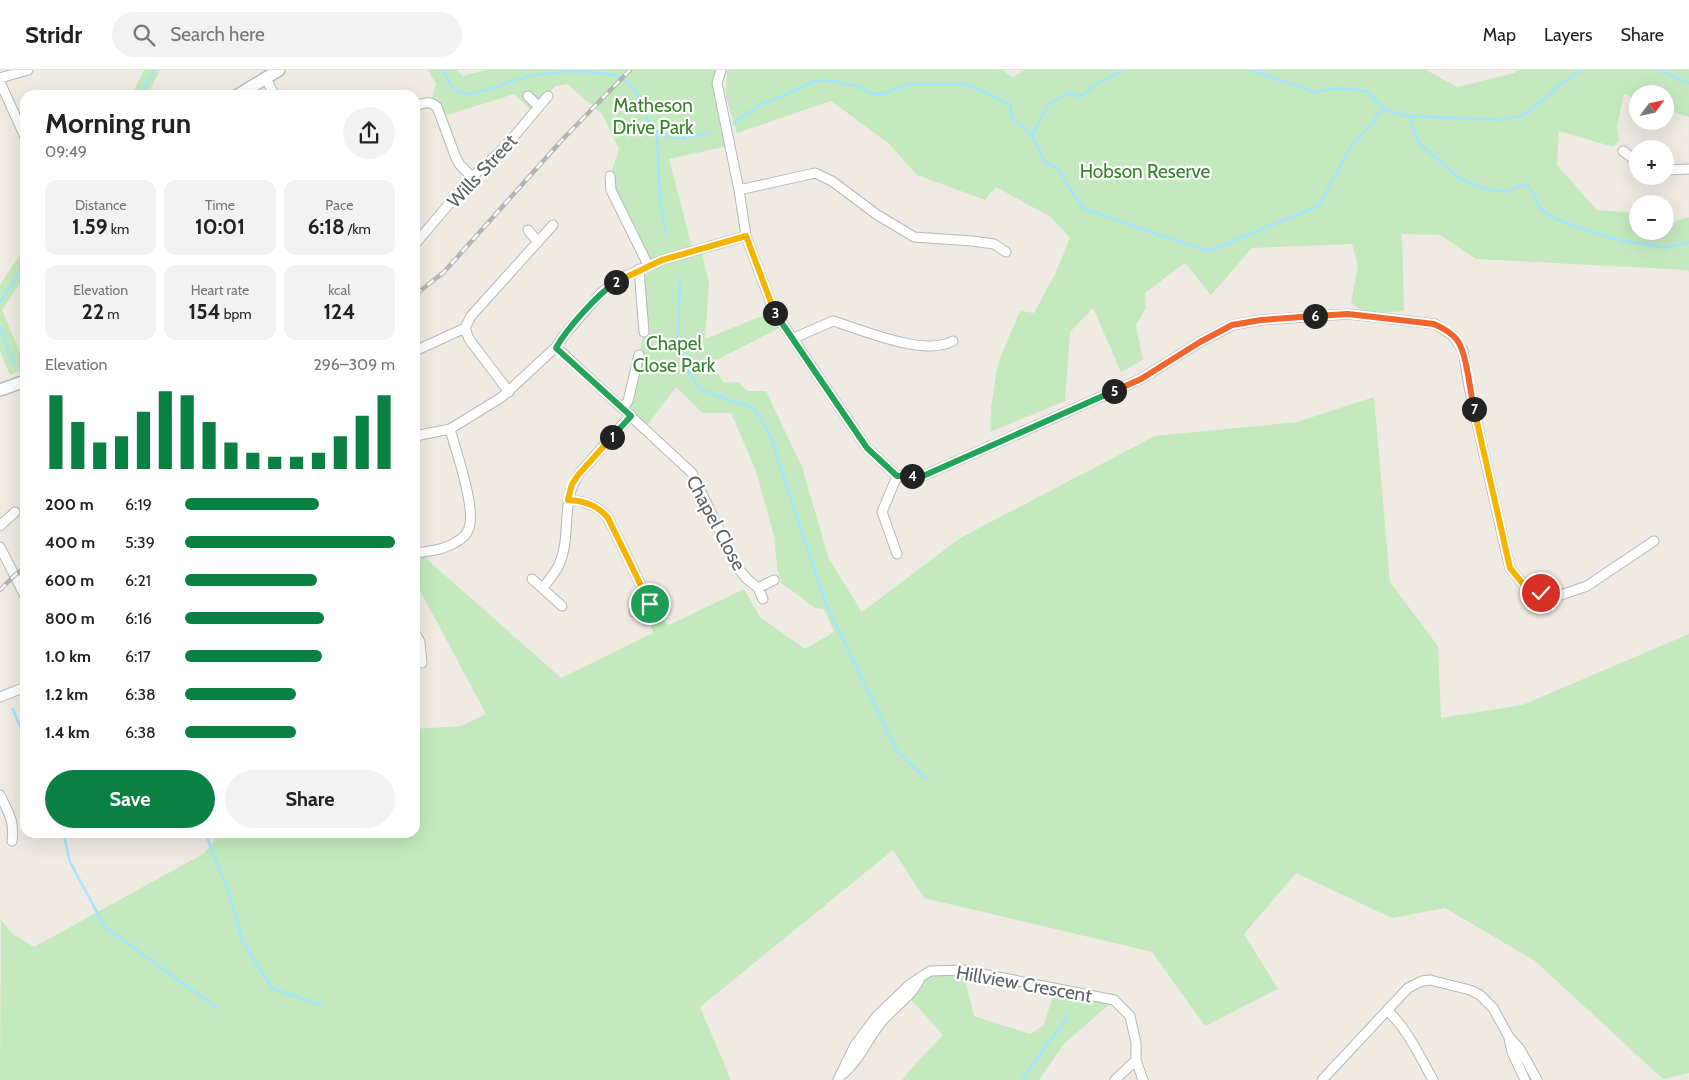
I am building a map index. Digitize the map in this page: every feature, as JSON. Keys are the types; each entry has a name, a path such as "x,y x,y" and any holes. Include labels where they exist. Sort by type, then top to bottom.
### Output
{"street":[{"path":"0,78 28,70"},
{"path":"246,90 279,70"},
{"path":"720,70 717,83 739,190 746,236 774,311 867,448 897,476 923,476 1141,379 1200,342 1232,325 1261,320 1348,314 1434,324 1452,334 1458,342 1463,350 1469,387 1510,568 1523,584 1541,593 1561,594 1578,589 1587,586 1654,541"},
{"path":"266,78 272,90"},
{"path":"0,82 20,126"},
{"path":"528,96 539,107"},
{"name":"Wills Street","path":"420,238 472,177 505,147 548,96"},
{"path":"420,104 431,102 437,107 456,158 472,177"},
{"path":"1623,151 1629,155"},
{"path":"1674,170 1689,169"},
{"path":"739,190 815,173 832,180 876,214 914,237 994,244 1006,252"},
{"path":"610,176 611,190 644,267 644,332"},
{"path":"420,349 465,328 471,316 553,225"},
{"path":"528,230 538,242"},
{"path":"420,435 450,429 509,392 545,356 556,348 565,334 601,294 623,277 644,267 746,236"},
{"path":"794,338 833,321 907,344 929,347 953,341"},
{"path":"465,328 469,339 509,392"},
{"name":"Chapel Close","path":"556,348 692,473 737,567 758,588 763,599"},
{"path":"623,408 628,401 639,355"},
{"path":"0,390 20,384"},
{"path":"543,588 559,564 565,544 568,500 572,484 631,416"},
{"path":"420,553 445,548 457,542 465,536 469,527 471,514 467,493 450,429"},
{"path":"897,476 882,512 897,554"},
{"path":"568,500 590,504 601,510 608,518 657,618"},
{"path":"0,526 15,512"},
{"path":"0,547 20,586"},
{"path":"532,579 562,606"},
{"path":"758,588 774,580"},
{"path":"634,612 650,604"},
{"path":"420,642 422,664"},
{"path":"0,697 20,689"},
{"path":"0,794 13,821 12,841"},
{"name":"Hillview Crescent","path":"840,1078 855,1045 876,1017 909,985 930,971 963,970 1114,1000 1130,1016 1136,1043 1136,1060 1144,1080"},
{"path":"1322,1080 1408,988 1414,984 1430,980 1470,990 1480,995 1493,1008 1509,1037 1520,1049 1538,1080"},
{"path":"1387,1010 1400,1022 1408,1034 1433,1080"},
{"path":"1509,1037 1512,1052 1525,1080"},
{"path":"1115,1080 1136,1060"}],"green space":[{"path":"144,70 160,70 150,90 134,90"},
{"path":"428,70 457,70 463,76 486,70 721,70 717,83 728,146 669,159 693,251 701,249 709,283 705,339 774,311 785,325 711,363 724,383 738,382 748,391 766,391 802,467 829,559 862,612 960,538 1155,436 1297,422 1374,397 1390,582 1438,646 1441,718 1522,705 1689,634 1689,1073 1663,1079 1535,961 1445,908 1392,918 1296,873 1244,934 1278,989 1205,1026 1152,952 924,898 893,850 700,1007 731,1080 0,1080 1,920 14,935 34,947 203,854 215,840 214,838 420,838 420,729 461,726 486,714 420,590 420,553 561,678 653,633 650,623 661,618 669,625 744,589 760,617 805,649 834,632 824,609 815,608 781,583 777,568 774,536 756,471 731,413 703,413 676,387 645,428 623,408 628,401 644,332 639,275 648,265 610,176 619,149 602,114 567,84 555,86 534,113 514,94 441,117 431,102 436,84"},
{"name":"Hobson Reserve","path":"727,70 1002,70 1013,77 1025,70 1426,70 1457,87 1514,73 1518,70 1689,70 1689,117 1674,112 1674,85 1629,85 1629,96 1624,94 1617,126 1619,140 1614,147 1559,131 1557,165 1597,210 1629,212 1629,240 1674,240 1674,222 1689,217 1689,273 1688,270 1476,259 1440,235 1402,234 1404,311 1366,314 1351,303 1358,266 1352,244 1252,248 1211,295 1185,263 1145,293 1146,308 1136,325 1143,360 1121,372 1093,308 1070,332 1065,401 990,432 991,407 998,363 1020,311 1034,313 1055,274 1070,238 1051,217 996,187 985,200 917,175 888,143 831,101 737,133 726,98"},
{"path":"20,255 20,283 2,310 20,352 20,370 10,375 0,351 0,285"},
{"path":"963,970 974,1016 1030,1034 1044,1025 1055,988 1114,1000 1063,1045 1039,1080 902,1080 943,1035 908,996 930,971"}],"waterway":[{"path":"144,90 154,70"},
{"path":"442,70 453,88 467,94 473,94 538,74 585,72 617,76 627,81 634,89 649,121 656,130 667,136 681,138 708,133"},
{"path":"1033,135 1050,103 1069,93 1079,97 1099,83 1124,70"},
{"path":"1250,70 1314,92 1337,88 1366,91 1385,110"},
{"path":"1408,116 1502,120 1525,115 1560,85 1582,70"},
{"path":"1659,70 1689,83"},
{"path":"734,123 756,107 816,81 825,80 857,86 874,94 882,94 910,84 966,84 1010,104 1012,118 1032,135 1045,162 1058,168 1083,208 1209,251 1319,206 1349,149 1378,114 1385,110 1408,116 1419,143 1459,178 1485,189 1507,192 1518,186 1527,185 1533,192 1539,207 1551,217 1576,227 1620,240 1666,248 1689,242"},
{"path":"657,131 660,201 666,234"},
{"path":"0,303 20,272"},
{"path":"680,277 678,342 689,374 701,389 753,407 770,435 825,602 897,751 926,779"},
{"path":"0,328 14,363"},
{"path":"13,709 20,727"},
{"path":"64,838 70,862 105,927 217,1008"},
{"path":"207,838 229,894 243,942 272,988 321,1005"},
{"path":"1022,1080 1067,1017"}],"railway":[{"path":"420,291 444,272 562,140 630,70"},
{"path":"0,590 20,571"}],"route":[{"path":"650,604 608,518 601,510 590,504 568,500 572,484 579,474 631,416 556,348 565,334 601,294 623,277 662,260 746,236 774,311 867,448 897,476 923,476 1141,379 1200,342 1232,325 1261,320 1348,314 1434,324 1452,334 1463,350 1469,387 1510,568 1523,584 1541,593"}],"park label":[{"name":"Matheson Drive Park","path":"653,116"},
{"name":"Chapel Close Park","path":"674,354"}]}
